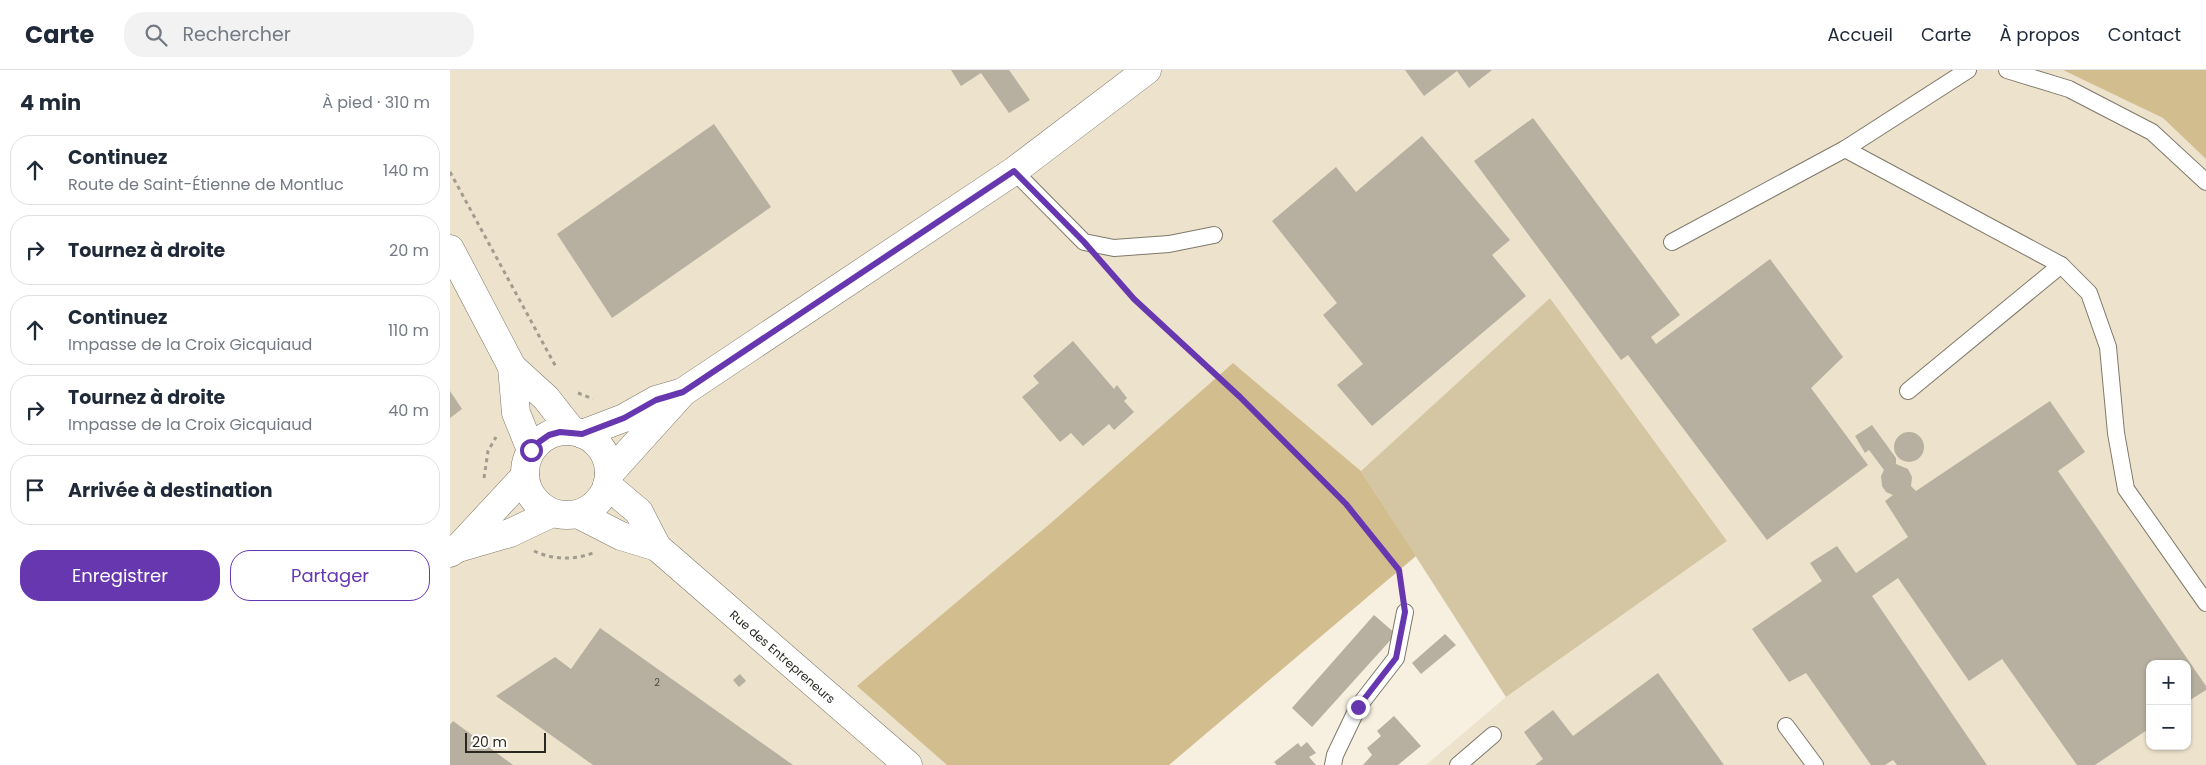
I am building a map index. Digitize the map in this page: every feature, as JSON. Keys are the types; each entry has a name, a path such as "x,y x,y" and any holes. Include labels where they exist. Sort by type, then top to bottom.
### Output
{"main road":[{"path":"454,551 565,513 591,508 601,498 608,479 683,392 1014,171 1147,70"},
{"path":"450,249 512,367 546,398 577,433"},
{"path":"512,367 516,413 528,463 527,488 542,507 565,513"},
{"path":"577,433 624,418 656,400 683,392"},
{"path":"454,551 493,509 528,463 539,442 549,435 560,432 577,433 593,440 602,450 607,461 608,479"},
{"name":"Rue des Entrepreneurs","path":"608,479 640,512 657,547 908,765"},
{"name":"Rue des Entrepreneurs","path":"565,513 621,536 657,547"}],"lane":[{"path":"1672,242 1845,149 1968,70"},
{"path":"2008,70 2069,89 2152,132 2206,182"},
{"path":"1845,149 2061,265 2089,293 2108,347 2116,433 2126,489 2206,603"},
{"path":"1014,171 1084,242 1114,248 1169,244 1214,236"},
{"path":"1908,392 2061,265"},
{"path":"1333,765 1335,755 1358,707 1396,658 1405,612"},
{"path":"1786,726 1815,765"},
{"path":"1458,765 1493,736"}],"path":[{"path":"450,172 557,370"},
{"path":"1084,242 1134,299 1240,397 1346,504 1399,570 1405,612"},
{"path":"546,398 567,388 608,405 624,418"},
{"path":"493,509 484,485 488,451 505,421 516,413"},
{"path":"510,533 516,543 547,557 555,558 580,558 611,546 621,536"}],"shaded area":[{"path":"450,70 2063,70 2163,118 2206,159 2206,765 1426,765 1506,697 1727,541 1550,298 1361,471 1233,363 1052,522 858,686 947,765 450,765"},
{"path":"2063,70 2206,70 2206,159 2163,118"},
{"path":"1550,298 1727,541 1506,697 1361,471"},
{"path":"1233,363 1361,471 1416,556 1169,765 947,765 857,686 1052,522"}],"building":[{"path":"951,70 1009,70 1030,100 1009,113 981,73 961,86"},
{"path":"1405,70 1492,70 1469,88 1457,71 1424,96"},
{"path":"1533,118 1680,315 1651,337 1656,344 1770,259 1843,357 1811,388 1868,465 1767,540 1628,355 1621,360 1474,161"},
{"path":"714,124 771,207 612,318 557,234"},
{"path":"1422,136 1510,240 1492,255 1526,296 1372,426 1337,385 1363,364 1323,315 1337,303 1272,221 1336,167 1356,192"},
{"path":"1073,341 1114,389 1117,385 1127,398 1124,401 1134,412 1114,430 1109,424 1083,446 1071,433 1060,442 1022,397 1039,383 1033,376"},
{"path":"450,391 462,409 450,418"},
{"path":"2050,401 2085,452 2058,471 2188,660 2146,660 2146,731 2095,765 2077,765 2002,659 1969,681 1898,578 1872,596 1987,765 1897,765 1893,760 1885,765 1871,765 1806,673 1789,682 1752,629 1822,581 1810,563 1837,546 1856,573 1908,537 1885,501 1893,495 1886,492 1882,486 1881,476 1884,470 1869,450 1865,453 1855,436 1872,425 1896,458 1896,464 1908,469 1912,477 1911,486 1916,491"},
{"path":"1909,432 1919,437 1924,447 1919,457 1909,462 1899,457 1894,447 1899,437"},
{"path":"1374,615 1396,634 1312,727 1292,708"},
{"path":"600,628 793,765 593,765 496,696 555,657 571,669"},
{"path":"1445,634 1456,645 1421,674 1412,663"},
{"path":"2191,664 2206,686 2206,690 2191,699"},
{"path":"1658,673 1724,765 1535,765 1543,759 1524,732 1553,710 1573,736"},
{"path":"740,674 746,681 739,687 733,680"},
{"path":"1394,716 1421,746 1398,765 1363,765 1372,755 1367,748 1381,736 1377,731"},
{"path":"453,721 513,765 450,765 450,725"},
{"path":"1307,742 1316,753 1309,757 1316,765 1277,765 1274,762 1298,743 1301,747"}],"route":[{"path":"531,450 549,435 560,432 582,434 624,418 656,400 683,392 1014,171 1084,242 1134,299 1240,397 1346,504 1399,570 1405,612 1396,658 1358,707"}]}
